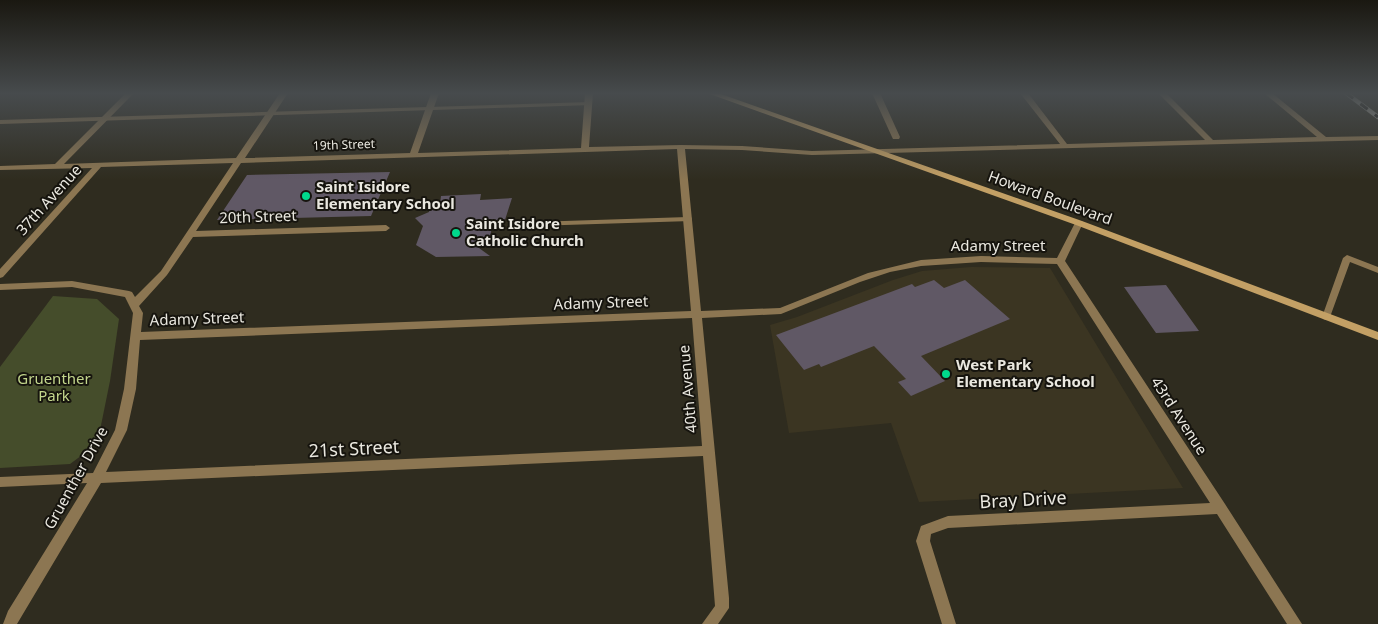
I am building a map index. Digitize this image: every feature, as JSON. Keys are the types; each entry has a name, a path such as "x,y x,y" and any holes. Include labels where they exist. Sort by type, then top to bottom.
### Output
{"main road":[{"name":"Howard Boulevard","path":"795,122 1079,223 1378,336"}],"street":[{"name":"37th Avenue","path":"56,167 100,122"},
{"path":"0,287 72,284 130,294 134,305 164,273 265,122"},
{"path":"412,155 424,122"},
{"path":"585,150 587,122"},
{"path":"889,122 896,137"},
{"path":"1047,122 1065,146"},
{"path":"1191,122 1211,142"},
{"path":"1303,122 1324,139"},
{"name":"19th Street","path":"0,168 682,147 742,148 812,153 1378,138"},
{"name":"40th Avenue","path":"682,147 722,598 722,608 709,624"},
{"name":"37th Avenue","path":"0,275 98,166"},
{"path":"1060,261 1079,223"},
{"name":"20th Street","path":"191,234 386,228"},
{"name":"Adamy Street","path":"136,336 781,311 845,284 904,266 963,260 1060,261"},
{"name":"43rd Avenue","path":"1060,261 1296,624"},
{"name":"Gruenther Drive","path":"10,624 97,478 120,430 130,389 136,336 138,313 134,305"},
{"name":"21st Street","path":"0,482 709,451"},
{"name":"Bray Drive","path":"949,624 923,541 926,530 948,522 1221,508"}],"lane":[{"path":"533,224 688,219"},
{"path":"1326,317 1347,258 1378,270"}],"shaded area":[{"name":"West Park Elementary School","path":"971,267 1050,268 1183,488 919,502 891,423 789,433 770,325 797,317 893,280 922,271"}],"green space":[{"name":"Gruenther Park","path":"53,296 97,299 119,319 110,381 98,440 93,447 70,464 0,468 0,367"}],"building":[{"name":"Saint Isidore Elementary School","path":"390,172 371,216 217,220 247,175"},
{"name":"Saint Isidore Catholic Church","path":"481,194 480,200 512,198 504,223 493,223 489,241 479,248 490,256 436,257 416,245 423,226 415,218 429,212 431,204 440,204 441,196"},
{"path":"934,280 944,288 965,280 1010,319 921,356 945,381 911,396 898,382 906,379 874,346 821,367 819,364 804,370 776,335 912,284 915,287"},
{"path":"1166,285 1199,331 1156,333 1124,287"}],"place":[{"name":"Saint Isidore Elementary School","path":"306,196"},
{"name":"Saint Isidore Catholic Church","path":"456,233"},
{"name":"West Park Elementary School","path":"946,374"}]}
